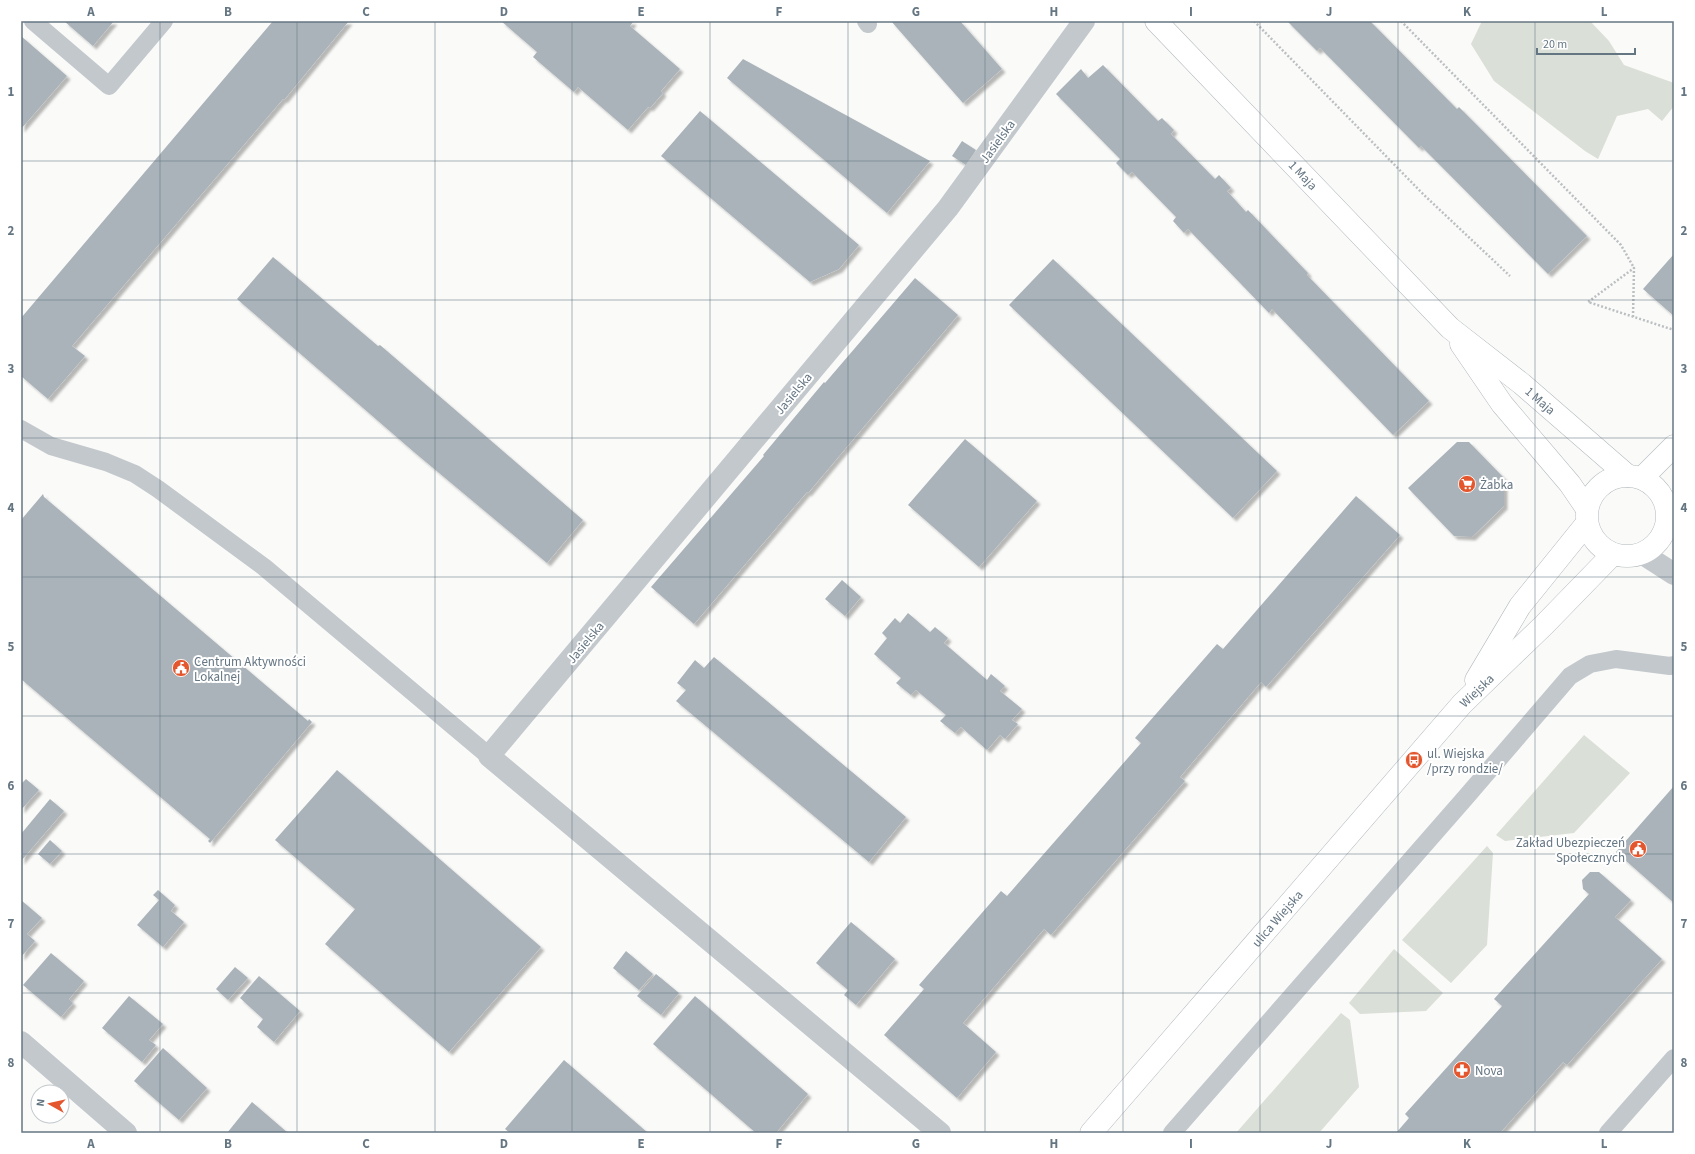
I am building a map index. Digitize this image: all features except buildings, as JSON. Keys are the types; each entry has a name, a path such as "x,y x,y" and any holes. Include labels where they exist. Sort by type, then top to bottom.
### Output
{"street":[{"name":"Jasielska","path":"490,756 948,208 1084,21"},
{"name":"1 Maja","path":"1156,21 1450,328 1522,384 1635,477"},
{"name":"1 Maja","path":"1450,328 1502,404 1570,484 1587,516"},
{"path":"1635,477 1674,446"},
{"path":"1635,477 1655,486 1670,507 1665,531 1656,545 1643,554 1628,557 1613,554 1600,547 1592,536 1587,516 1592,496 1601,485 1614,478 1635,477"},
{"name":"Wiejska","path":"1462,704 1520,606 1587,516"},
{"name":"Wiejska","path":"1462,704 1544,625 1613,554"},
{"path":"1643,554 1674,574"},
{"name":"ulica Wiejska","path":"1091,1133 1462,704"},
{"path":"490,756 940,1133"},
{"path":"21,1042 126,1133"}],"lane":[{"path":"33,21 109,86 164,21"},
{"path":"21,429 51,446 106,462 135,474 158,489 264,567 490,756"},
{"path":"1172,1133 1570,676 1590,664 1616,659 1670,666 1674,665"},
{"path":"1608,1133 1674,1058"}],"path":[{"path":"1254,21 1424,195 1510,276"},
{"path":"1401,21 1621,245 1634,268 1633,317"},
{"path":"1634,268 1588,302 1674,330"}],"shaded area":[{"path":"1482,21 1590,21 1609,41 1624,65 1674,83 1674,106 1662,121 1648,109 1617,116 1598,159 1585,151 1494,81 1471,44"},
{"path":"1584,735 1630,773 1574,833 1505,841 1496,835"},
{"path":"1487,846 1493,853 1487,945 1451,983 1402,940"},
{"path":"1394,949 1443,993 1426,1011 1360,1014 1349,1003"},
{"path":"1341,1013 1350,1020 1359,1087 1319,1133 1236,1133"}],"place":[{"name":"Żabka","path":"1467,484"},
{"name":"Centrum Aktywności Lokalnej","path":"181,668"},
{"name":"ul. Wiejska /przy rondzie/","path":"1414,760"},
{"name":"Zakład Ubezpieczeń Społecznych","path":"1638,849"},
{"name":"Nova","path":"1462,1070"}]}
